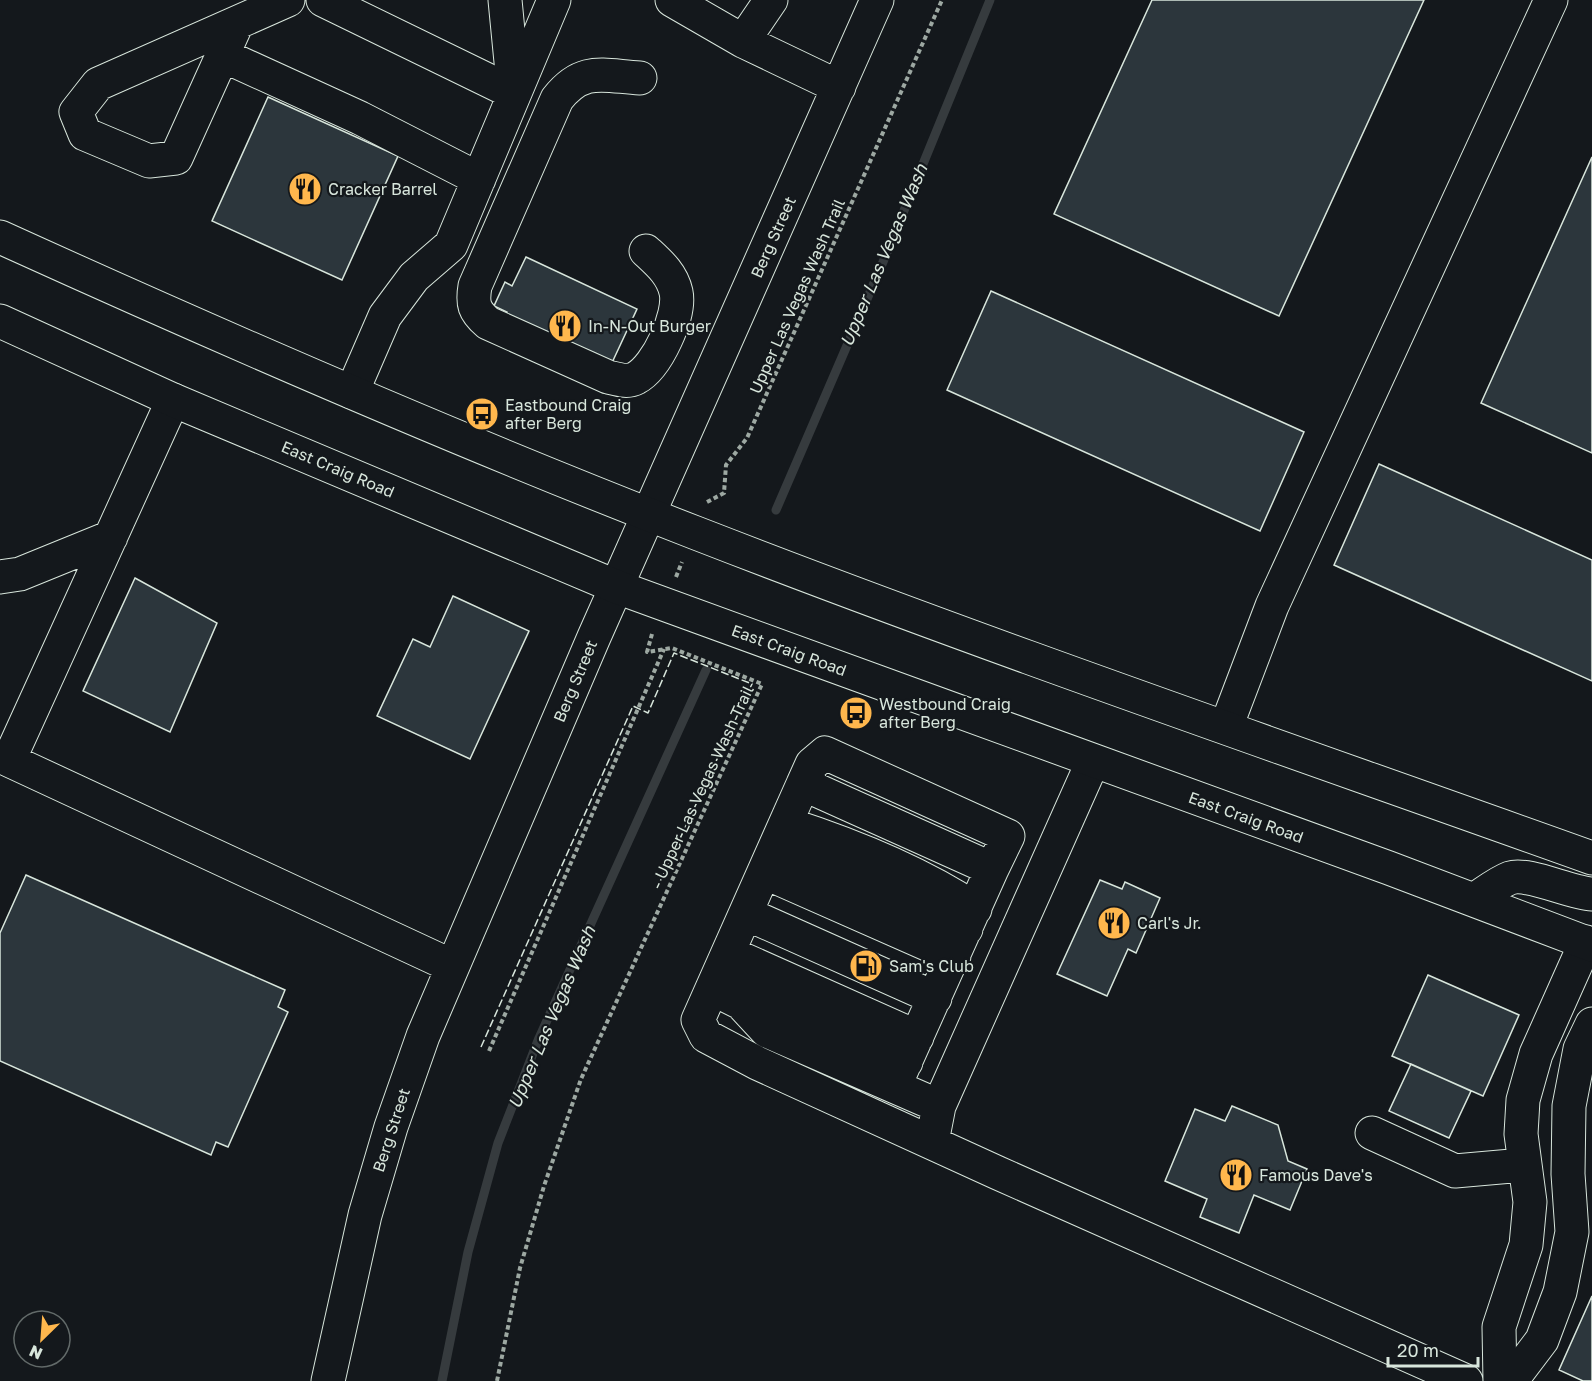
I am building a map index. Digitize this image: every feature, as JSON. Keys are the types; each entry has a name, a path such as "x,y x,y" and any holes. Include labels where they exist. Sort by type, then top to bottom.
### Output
{"main road":[{"path":"237,23 176,158 149,161 85,134 76,112 98,84 288,0"},
{"path":"323,0 514,93"},
{"path":"505,0 514,93"},
{"path":"352,392 385,316 414,277 451,245 554,0"},
{"path":"672,0 743,41 839,87"},
{"path":"743,41 771,0"},
{"name":"Berg Street","path":"328,1381 357,1248 377,1174 419,1047 616,588 877,0"},
{"path":"1226,726 1272,606 1551,0"},
{"path":"222,55 360,118 479,180"},
{"path":"640,78 586,76 567,86 557,99 475,286 472,304 477,314 488,323 608,377 623,381 635,379 653,364 675,315 676,293 668,271 646,250"},
{"path":"0,237 352,392 694,533 855,594 1592,858"},
{"name":"East Craig Road","path":"0,321 173,400 616,588 1590,942"},
{"path":"173,400 111,537 5,758 452,966"},
{"path":"0,577 20,574 111,537"},
{"path":"904,1065 1008,836 825,753 812,765 803,784 767,869 725,981 699,1020 706,1036 758,1063 932,1142 1466,1381"},
{"path":"932,1142 939,1106 1093,761"},
{"path":"767,869 836,840 944,888 959,945"},
{"path":"767,869 959,945"},
{"path":"767,869 959,945"},
{"path":"1474,900 1511,878 1522,878 1579,893 1592,894"},
{"path":"1500,1381 1499,1327 1526,1245 1530,1202 1523,1165 1523,1100 1536,1054 1590,942"},
{"path":"725,981 904,1065 939,1106"},
{"path":"725,981 767,1031 865,1075 904,1065"},
{"path":"1512,1381 1542,1340 1560,1292 1572,1232 1581,1212 1568,1174 1569,1106 1580,1049 1592,1024"},
{"path":"1372,1133 1455,1171 1523,1165"}],"path":[{"name":"Upper Las Vegas Wash Trail","path":"496,1381 519,1268 577,1090 762,684 672,648 647,652 649,640 707,502 724,493 726,465 747,438 942,0"},
{"path":"489,1051 664,648"}],"building":[{"path":"1152,0 1424,0 1279,316 1054,214"},
{"name":"Cracker Barrel","path":"268,97 398,156 342,280 212,221"},
{"path":"1592,157 1592,453 1481,403"},
{"name":"In-N-Out Burger","path":"526,257 637,309 610,367 494,340 507,312 494,306 505,282 512,286"},
{"path":"991,291 1304,432 1260,531 947,390"},
{"path":"1379,464 1592,560 1592,681 1334,565"},
{"path":"135,578 217,623 170,732 83,691"},
{"path":"453,596 529,631 470,759 377,716 413,639 430,647"},
{"path":"26,875 285,990 278,1007 288,1012 228,1147 216,1142 211,1155 0,1061 0,933"},
{"name":"Carl's Jr.","path":"1100,880 1122,889 1125,882 1160,898 1136,953 1128,949 1107,996 1057,974"},
{"path":"1428,975 1519,1015 1483,1096 1392,1056"},
{"path":"1411,1064 1471,1091 1449,1138 1389,1111"},
{"name":"Famous Dave's","path":"1232,1106 1278,1125 1288,1161 1307,1169 1290,1210 1254,1195 1239,1233 1200,1217 1207,1199 1165,1181 1195,1109 1225,1121"},
{"path":"1592,1296 1592,1381 1583,1381 1559,1370"}],"waterway":[{"name":"Upper Las Vegas Wash","path":"776,510 883,262 990,0"},
{"name":"Upper Las Vegas Wash","path":"442,1381 468,1252 498,1143 539,1038 706,670"}],"fence":[{"path":"481,1047 633,706 648,713 674,653 752,684 657,888"}],"place":[{"name":"Cracker Barrel","path":"305,189"},
{"name":"In-N-Out Burger","path":"565,326"},
{"name":"Eastbound Craig after Berg","path":"482,414"},
{"name":"Westbound Craig after Berg","path":"856,713"},
{"name":"Carl's Jr.","path":"1114,923"},
{"name":"Sam's Club","path":"866,966"},
{"name":"Famous Dave's","path":"1236,1175"}]}
